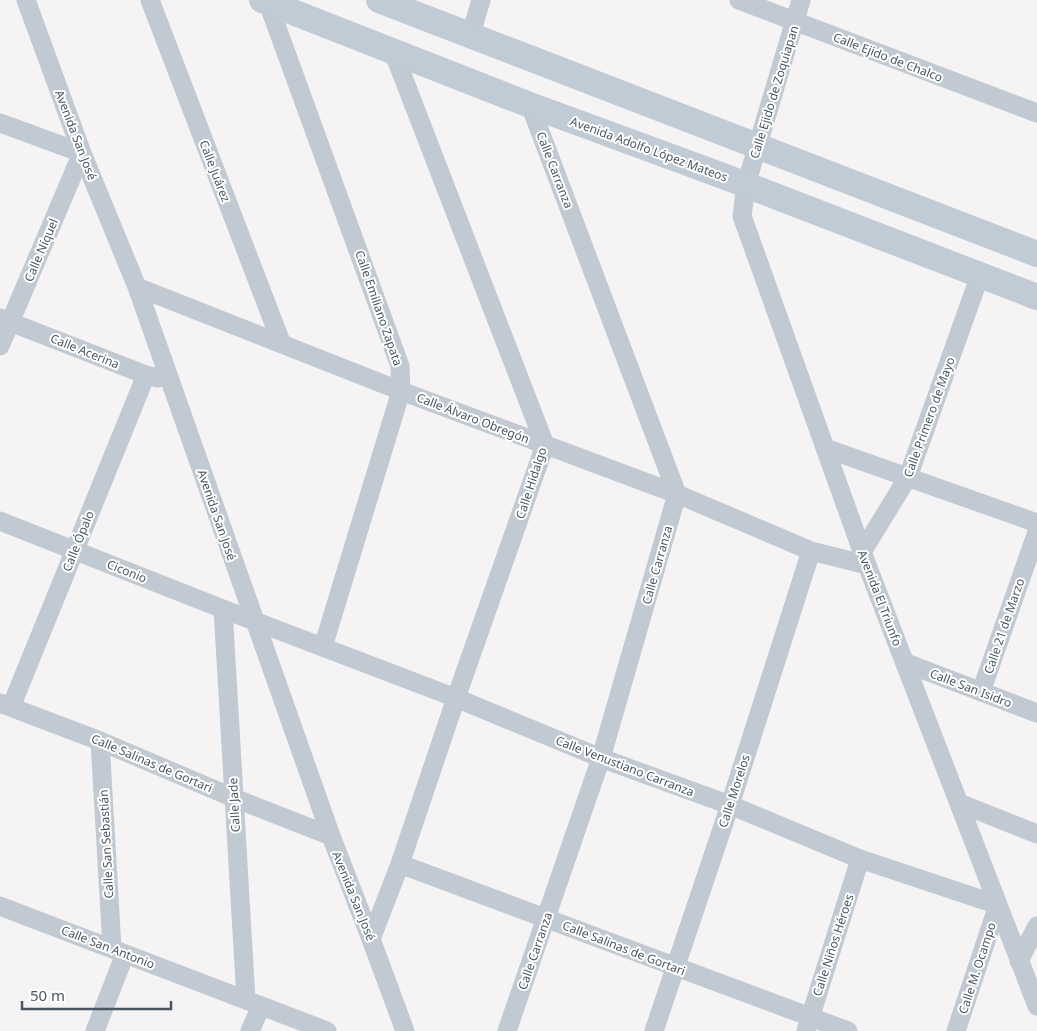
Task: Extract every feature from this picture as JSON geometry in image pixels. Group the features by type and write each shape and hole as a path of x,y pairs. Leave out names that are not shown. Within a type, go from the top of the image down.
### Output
{"main road":[{"path":"380,0 1037,254"},
{"name":"Avenida Adolfo López Mateos","path":"265,1 530,105 746,185 1037,297"}],"street":[{"name":"Avenida San José","path":"26,0 82,153 137,287 331,836 372,939 405,1031"},
{"name":"Calle Juárez","path":"150,0 280,342"},
{"path":"471,34 481,0"},
{"name":"Calle Ejido de Chalco","path":"739,0 1037,113"},
{"name":"Calle Ejido de Zoquiapan","path":"746,185 801,0"},
{"name":"Calle Emiliano Zapata","path":"265,1 400,366 401,391 322,647"},
{"name":"Calle Hidalgo","path":"372,939 400,864 545,445 393,51"},
{"name":"Calle Carranza","path":"507,1031 601,758 677,494 530,105"},
{"path":"0,123 82,153"},
{"name":"Calle Níquel","path":"0,346 5,320 82,153"},
{"name":"Avenida El Triunfo","path":"746,185 742,216 865,558 1037,1006"},
{"name":"Calle Primero de Mayo","path":"865,558 908,477 980,275"},
{"name":"Calle Álvaro Obregón","path":"137,287 401,391 677,494 811,551 865,558"},
{"name":"Calle Acerina","path":"5,320 146,375 171,381"},
{"name":"Calle Ópalo","path":"6,705 75,550 146,375"},
{"path":"825,448 1037,523"},
{"name":"Ciconio","path":"0,521 254,621"},
{"name":"Calle 21 de Marzo","path":"981,692 1037,532"},
{"name":"Calle Morelos","path":"654,1031 730,805 811,551"},
{"name":"Calle Jade","path":"223,609 234,798 253,1003 250,1031"},
{"name":"Calle Venustiano Carranza","path":"254,621 456,698 601,758 730,805 860,859 998,905"},
{"name":"Calle San Isidro","path":"906,663 1037,713"},
{"name":"Calle Salinas de Gortari","path":"6,705 100,741 234,798 331,836"},
{"name":"Calle San Sebastián","path":"95,1031 119,951 100,741"},
{"path":"959,803 1037,834"},
{"name":"Calle Niños Héroes","path":"808,1024 860,859"},
{"name":"Calle Salinas de Gortari","path":"400,864 676,968 808,1024 848,1031"},
{"name":"Calle M. Ocampo","path":"956,1031 998,905"},
{"name":"Calle San Antonio","path":"0,906 327,1031"},
{"path":"1019,960 1037,926"}]}
